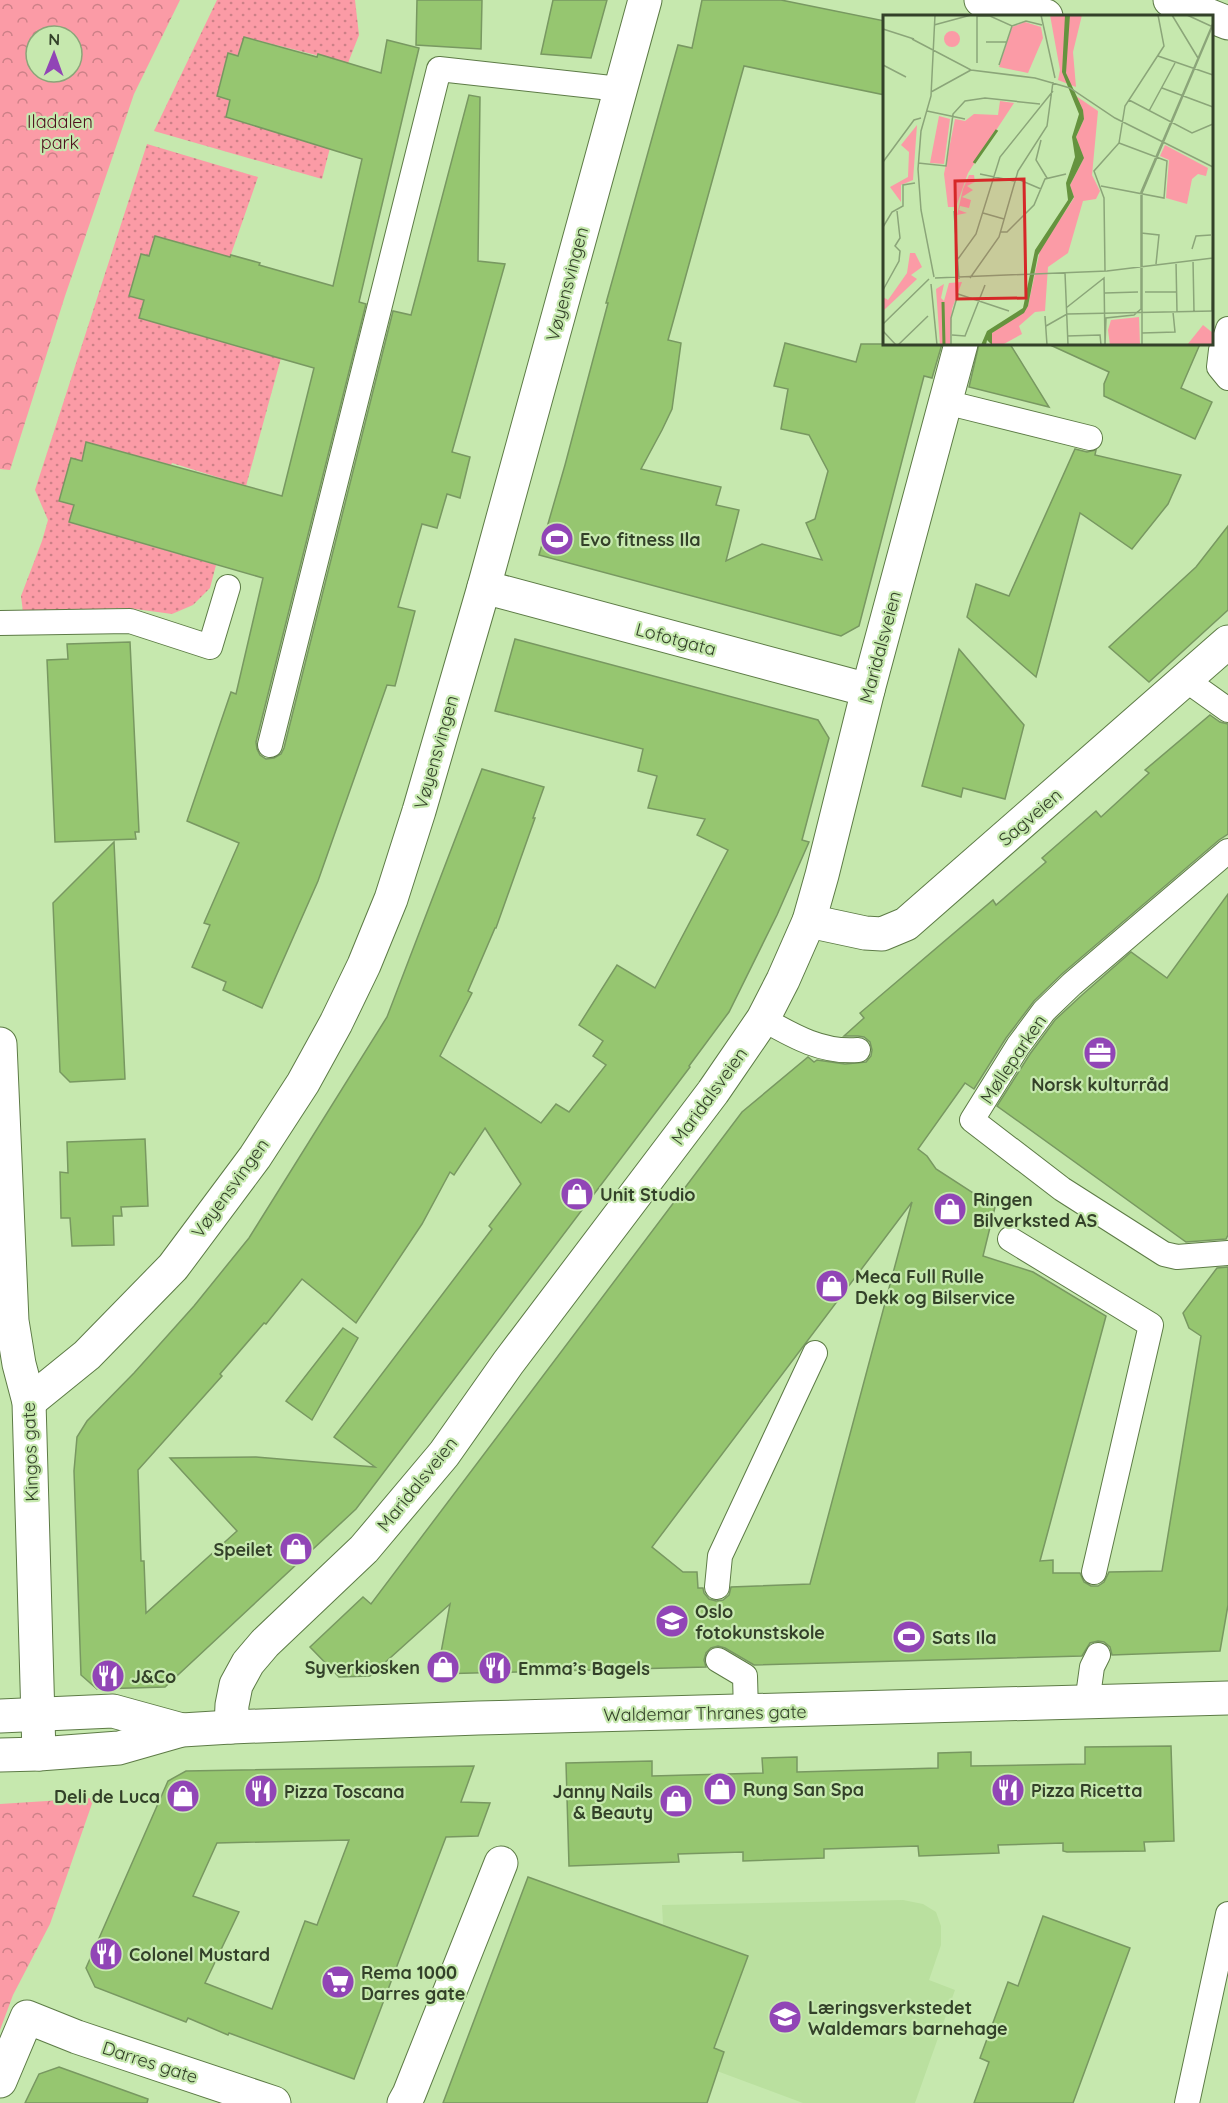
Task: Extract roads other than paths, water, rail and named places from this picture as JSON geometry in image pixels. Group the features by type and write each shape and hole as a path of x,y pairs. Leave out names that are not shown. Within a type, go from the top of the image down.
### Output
{"street":[{"name":"Vøyensvingen","path":"29,1402 87,1354 173,1266 255,1158 308,1073 336,1023 364,965 391,899 419,811 484,587 645,0"},
{"path":"981,0 1043,15"},
{"path":"1047,15 1054,0"},
{"path":"1170,0 1208,15"},
{"path":"1213,17 1228,23"},
{"name":"Maridalsveien","path":"231,1727 236,1684 248,1663 265,1643 364,1549 444,1454 508,1363 713,1092 763,1019 809,921 961,345"},
{"name":"Lofotgata","path":"484,587 868,690"},
{"name":"Sagveien","path":"809,921 865,933 882,934 906,924 1228,642"},
{"name":"Kingos gate","path":"0,1044 12,1321 19,1364 29,1402 39,1754"},
{"name":"Waldemar Thranes gate","path":"0,1755 119,1748 182,1730 231,1727 1228,1698"},
{"name":"Waldemar Thranes gate","path":"0,1716 114,1711 182,1730"},
{"path":"404,2103 501,1863"},
{"name":"Darres gate","path":"0,2081 27,2017 77,2037 274,2103"}],"lane":[{"path":"270,745 439,69 620,90"},
{"path":"1228,329 1221,350 1219,367 1228,378"},
{"path":"945,402 1090,438"},
{"path":"0,623 130,621 210,647 228,587"},
{"path":"1186,680 1228,710"},
{"name":"Mølleparken","path":"1228,851 1072,984 1044,1011 1018,1046 972,1120 1062,1189 1164,1254 1177,1257 1228,1253"},
{"path":"763,1019 811,1044 846,1052 858,1050"},
{"path":"1010,1239 1150,1325 1094,1572"},
{"path":"717,1587 720,1556 815,1353"},
{"path":"1088,1703 1092,1667 1098,1655"},
{"path":"718,1660 745,1676 746,1712"},
{"path":"1187,2103 1228,1914"}],"place":[{"name":"Evo fitness Ila","path":"557,539"},
{"name":"Norsk kulturråd","path":"1100,1053"},
{"name":"Unit Studio","path":"577,1194"},
{"name":"Ringen Bilverksted AS","path":"950,1209"},
{"name":"Meca Full Rulle Dekk og Bilservice","path":"832,1286"},
{"name":"Speilet","path":"296,1549"},
{"name":"Oslo fotokunstskole","path":"672,1621"},
{"name":"Sats Ila","path":"909,1637"},
{"name":"Syverkiosken","path":"443,1667"},
{"name":"Emma’s Bagels","path":"495,1668"},
{"name":"J&Co","path":"108,1676"},
{"name":"Rung San Spa","path":"720,1789"},
{"name":"Pizza Ricetta","path":"1008,1790"},
{"name":"Pizza Toscana","path":"261,1791"},
{"name":"Deli de Luca","path":"183,1796"},
{"name":"Janny Nails & Beauty","path":"676,1801"},
{"name":"Colonel Mustard","path":"106,1954"},
{"name":"Rema 1000 Darres gate","path":"338,1982"},
{"name":"Læringsverkstedet Waldemars barnehage","path":"785,2017"}],"park label":[{"name":"Iladalen park","path":"60,131"}]}
